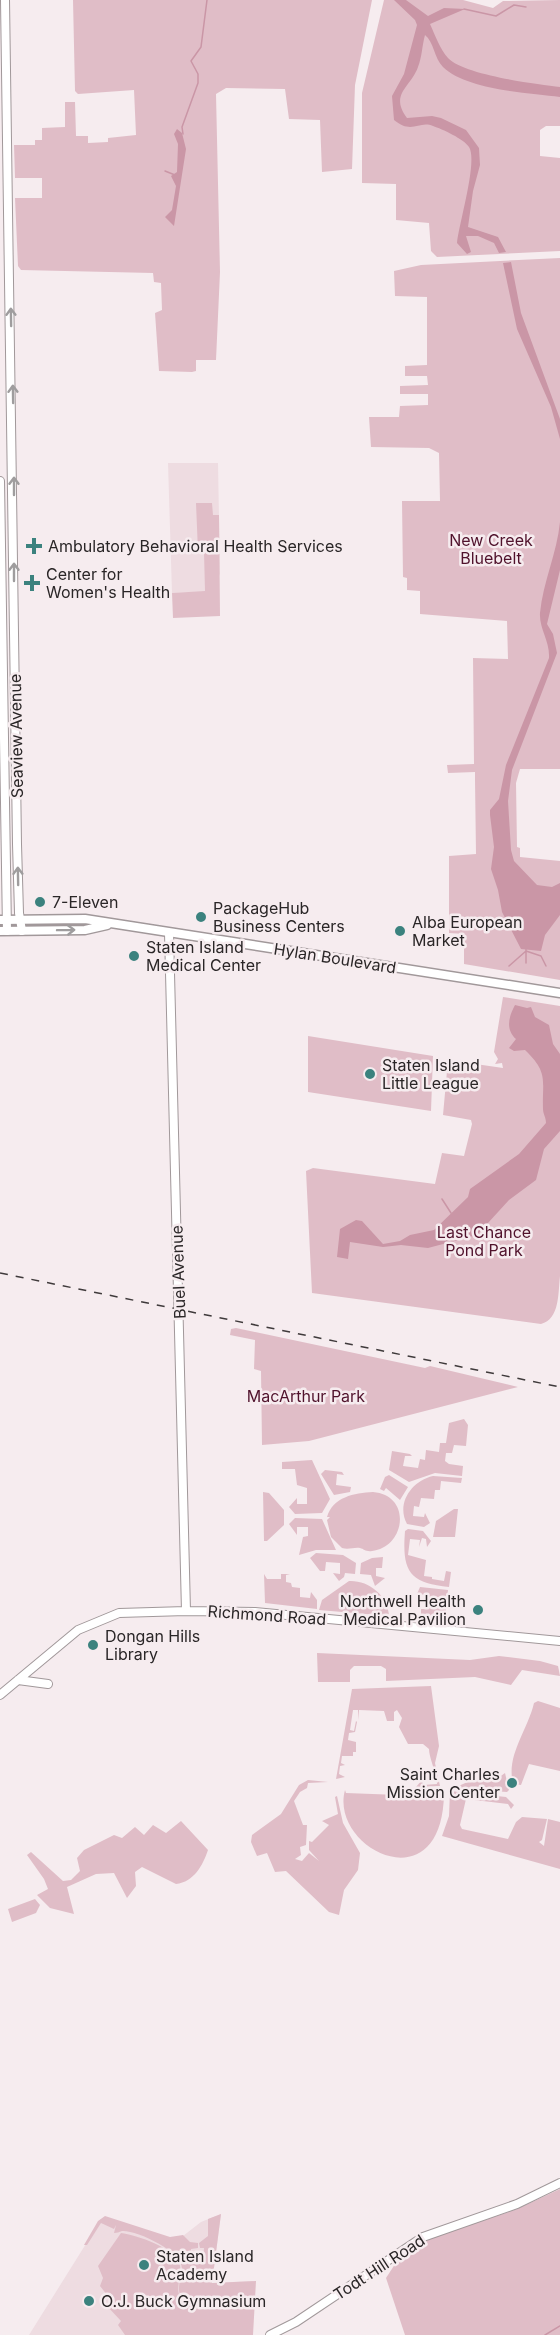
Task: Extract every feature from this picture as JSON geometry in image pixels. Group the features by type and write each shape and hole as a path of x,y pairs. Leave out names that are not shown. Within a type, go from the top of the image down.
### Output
{"main road":[{"name":"Hylan Boulevard","path":"3,920 85,919 560,993"},
{"name":"Hylan Boulevard","path":"3,931 85,930 110,924"}],"street":[{"name":"Seaview Avenue","path":"4,0 22,931"},
{"name":"Seaview Avenue","path":"0,481 3,931"},
{"name":"Buel Avenue","path":"170,933 186,1611"},
{"name":"Richmond Road","path":"0,1695 78,1630 119,1613 255,1612 560,1641"},
{"path":"18,1680 48,1684"},
{"name":"Todt Hill Road","path":"270,2335 296,2322 423,2237 517,2204 560,2184"}],"shaded area":[{"path":"394,0 406,0 428,16 444,8 465,9 430,24 448,58 456,64 501,78 560,87 560,97 515,92 467,81 443,67 425,35 418,67 401,97 402,110 407,118 432,116 441,118 466,130 479,148 480,165 473,191 468,227 498,237 506,252 499,253 494,243 478,236 466,236 471,252 467,254 457,243 470,178 469,147 458,138 433,126 411,127 394,120 392,96 404,74 417,25 415,20"},
{"path":"177,129 182,133 186,149 174,226 165,217 172,210 176,186 171,176 177,172 178,144 174,134"},
{"path":"511,262 521,313 560,419 560,439 551,407 517,329 503,263"},
{"path":"168,463 218,463 220,574 205,592 172,593"},
{"path":"560,522 560,570 547,624 553,634 557,653 512,770 508,801 511,850 514,861 537,885 552,887 560,883 560,915 545,935 541,951 521,949 502,912 491,869 494,847 490,810 499,799 506,765 549,658 540,613"},
{"path":"515,1005 531,1007 535,1017 549,1025 553,1044 560,1054 560,1131 544,1149 536,1180 509,1200 477,1235 428,1248 401,1245 383,1247 350,1242 348,1259 337,1257 340,1229 356,1220 362,1221 383,1244 434,1230 468,1197 470,1189 519,1154 546,1123 543,1111 541,1071 525,1050 514,1051 509,1048 516,1039 509,1027"},
{"name":"Staten Island Academy","path":"221,2214 212,2283 253,2281 243,2335 29,2335 99,2223 106,2220 171,2241 183,2236 201,2222"}],"green space":[{"path":"73,0 372,0 355,85 352,169 322,172 320,120 289,119 285,89 226,88 216,94 220,272 216,360 196,360 196,371 159,371 155,313 162,310 161,283 154,282 153,273 21,270 18,266 15,198 42,198 42,178 15,178 14,145 35,145 35,140 42,140 42,128 65,127 65,102 75,102 76,136 88,136 88,143 108,142 108,138 136,135 134,90 78,94 75,91"},
{"path":"384,0 463,0 493,8 503,1 560,0 560,126 546,126 540,130 540,156 560,158 560,251 437,257 431,251 429,223 396,220 396,184 362,183 362,93"},
{"name":"New Creek Bluebelt","path":"560,258 560,769 520,769 516,783 517,847 520,848 520,857 560,861 560,980 464,964 464,934 449,933 449,856 476,854 475,772 448,773 447,765 474,764 473,658 508,659 507,621 420,614 420,591 407,590 407,578 403,577 402,501 440,501 439,453 429,448 371,447 369,417 399,417 400,406 428,405 428,394 400,394 400,386 428,385 427,376 405,376 405,366 427,365 427,297 395,296 394,271 421,265"},
{"path":"196,503 212,503 213,515 219,515 220,616 173,618 172,593 205,591 204,552 198,552"},
{"name":"Last Chance Pond Park","path":"503,997 560,1006 560,1276 557,1304 552,1317 541,1324 312,1293 306,1171 313,1168 435,1184 442,1153 464,1156 472,1124 471,1120 443,1115 448,1060 503,1068 502,1063 495,1064 498,1059 494,1052"},
{"name":"Staten Island Little League","path":"308,1036 433,1056 431,1111 308,1092"},
{"name":"MacArthur Park","path":"236,1328 425,1368 430,1366 518,1387 309,1441 262,1445 261,1371 254,1369 255,1340 230,1335 231,1329"},
{"path":"464,1419 468,1425 466,1446 454,1445 452,1453 446,1453 445,1461 449,1464 463,1466 462,1476 435,1473 409,1482 389,1470 392,1451 410,1454 412,1456 405,1456 403,1466 418,1468 420,1459 425,1460 426,1450 439,1452 440,1443 446,1443 449,1423"},
{"path":"312,1460 330,1499 322,1513 295,1514 289,1507 297,1498 297,1504 307,1504 307,1488 297,1485 295,1469 282,1469 282,1462"},
{"path":"325,1470 342,1472 344,1475 337,1474 336,1485 351,1487 350,1492 334,1495 321,1474"},
{"path":"389,1475 408,1487 400,1500 386,1488 384,1491 380,1489 385,1477"},
{"path":"433,1476 462,1478 461,1483 441,1481 440,1490 435,1490 434,1499 421,1498 419,1507 414,1506 413,1516 424,1517 425,1513 430,1523 424,1527 407,1524 403,1509 408,1494 418,1483"},
{"path":"263,1492 269,1493 284,1510 284,1525 267,1541 264,1541"},
{"path":"373,1492 386,1495 394,1502 399,1511 398,1531 392,1541 372,1551 342,1548 331,1537 327,1520 330,1517 327,1517 330,1510 345,1497"},
{"path":"454,1509 458,1509 455,1537 433,1537 436,1521"},
{"path":"295,1518 322,1519 336,1550 316,1550 299,1555 303,1537 308,1536 308,1527 297,1527 297,1535 289,1524"},
{"path":"408,1529 423,1531 431,1541 427,1547 426,1539 422,1538 419,1547 420,1540 410,1539 408,1555 426,1560 424,1576 444,1581 446,1571 451,1572 449,1587 424,1582 410,1572 404,1544 405,1531"},
{"path":"316,1553 343,1555 356,1563 355,1574 345,1573 339,1581 333,1573 340,1574 340,1563 326,1562 325,1571 320,1571 310,1558"},
{"path":"383,1557 382,1568 376,1568 376,1576 385,1578 375,1586 371,1575 360,1574 361,1563 372,1558"},
{"path":"264,1574 267,1579 281,1579 281,1574 290,1574 286,1575 286,1582 291,1583 292,1587 300,1588 300,1597 310,1598 311,1592 317,1600 317,1609 265,1603"},
{"path":"349,1581 363,1583 376,1590 388,1608 389,1616 319,1610 322,1600"},
{"path":"420,1587 448,1590 445,1620 421,1618 421,1609 427,1609 428,1595 417,1594"},
{"path":"317,1653 470,1660 499,1656 540,1661 558,1666 560,1676 522,1670 511,1685 475,1677 386,1681 386,1669 381,1666 354,1666 350,1670 350,1682 318,1682"},
{"path":"431,1686 439,1746 435,1763 440,1786 416,1787 422,1780 423,1785 437,1784 436,1776 429,1749 423,1744 408,1744 399,1727 402,1718 397,1710 394,1712 394,1721 387,1721 384,1711 359,1710 358,1720 358,1710 353,1710 350,1730 354,1731 357,1722 355,1732 349,1733 348,1740 356,1742 356,1752 353,1752 353,1756 342,1756 341,1763 345,1765 340,1766 339,1774 345,1777 336,1779 352,1689"},
{"path":"538,1701 560,1708 560,1771 529,1764 521,1785 513,1784 512,1763 515,1753 534,1703"},
{"path":"505,1773 509,1790 507,1792 454,1788 481,1776 498,1778"},
{"path":"308,1780 328,1782 308,1783 307,1788 300,1792 294,1801 303,1825 307,1825 306,1845 300,1847 301,1855 295,1859 302,1861 309,1853 319,1861 309,1850 309,1841 312,1842 329,1825 322,1821 338,1814 335,1797 337,1796 343,1823 360,1853 358,1870 344,1890 339,1915 329,1912 286,1871 275,1872 267,1853 257,1856 251,1842 252,1835 281,1814 299,1785"},
{"path":"345,1790 346,1793 399,1795 401,1801 401,1795 444,1794 439,1828 425,1848 408,1857 388,1856 369,1846 353,1831 345,1812"},
{"path":"450,1791 506,1797 514,1805 511,1809 508,1804 466,1799 460,1825 462,1829 508,1839 516,1822 522,1817 547,1819 542,1840 539,1842 544,1846 548,1819 560,1822 560,1869 442,1836 449,1816"},
{"path":"181,1821 208,1850 200,1867 188,1880 176,1884 142,1867 135,1872 136,1886 127,1898 114,1873 96,1874 67,1887 74,1914 50,1908 37,1895 48,1889 44,1879 27,1855 31,1852 63,1881 71,1880 80,1871 77,1858 84,1850 114,1835 122,1838 135,1827 144,1835 153,1825 166,1833"},
{"path":"35,1899 40,1905 36,1913 12,1922 8,1909"},
{"path":"560,2189 560,2335 405,2335 386,2278 399,2258 432,2238 517,2209"},
{"name":"Staten Island Academy","path":"221,2214 212,2283 256,2281 253,2335 125,2335 118,2325 121,2321 107,2306 111,2300 100,2286 103,2278 98,2266 121,2233 136,2236 164,2248 177,2259 180,2266 178,2284 179,2293 183,2302 189,2305 212,2300 191,2303 183,2300 179,2289 182,2269 180,2262 175,2256 167,2249 148,2238 129,2232 114,2233 116,2225 114,2229 101,2223 87,2245 84,2245 98,2221 105,2216 170,2237 183,2235 190,2242 198,2243 198,2248 191,2249 191,2257 203,2261 204,2248 200,2248 199,2243 208,2236 208,2219"}],"waterway":[{"path":"183,134 182,127 198,83 198,74 191,61 201,47 207,0"},
{"path":"464,9 496,16 514,5 526,7"},
{"path":"165,171 175,175"},
{"path":"526,947 526,963"},
{"path":"509,966 526,951 541,956 546,966"},
{"path":"442,1199 451,1213"},
{"path":"545,2335 560,2326"}],"railway":[{"path":"0,1273 560,1387"}],"place":[{"name":"Ambulatory Behavioral Health Services","path":"34,546"},
{"name":"Center for Women's Health","path":"32,583"},
{"name":"7-Eleven","path":"40,902"},
{"name":"PackageHub Business Centers","path":"201,917"},
{"name":"Alba European Market","path":"400,931"},
{"name":"Staten Island Medical Center","path":"134,956"},
{"name":"Staten Island Little League","path":"370,1074"},
{"name":"Northwell Health Medical Pavilion","path":"478,1610"},
{"name":"Dongan Hills Library","path":"93,1645"},
{"name":"Saint Charles Mission Center","path":"512,1783"},
{"name":"Staten Island Academy","path":"144,2265"},
{"name":"O.J. Buck Gymnasium","path":"89,2301"}]}
